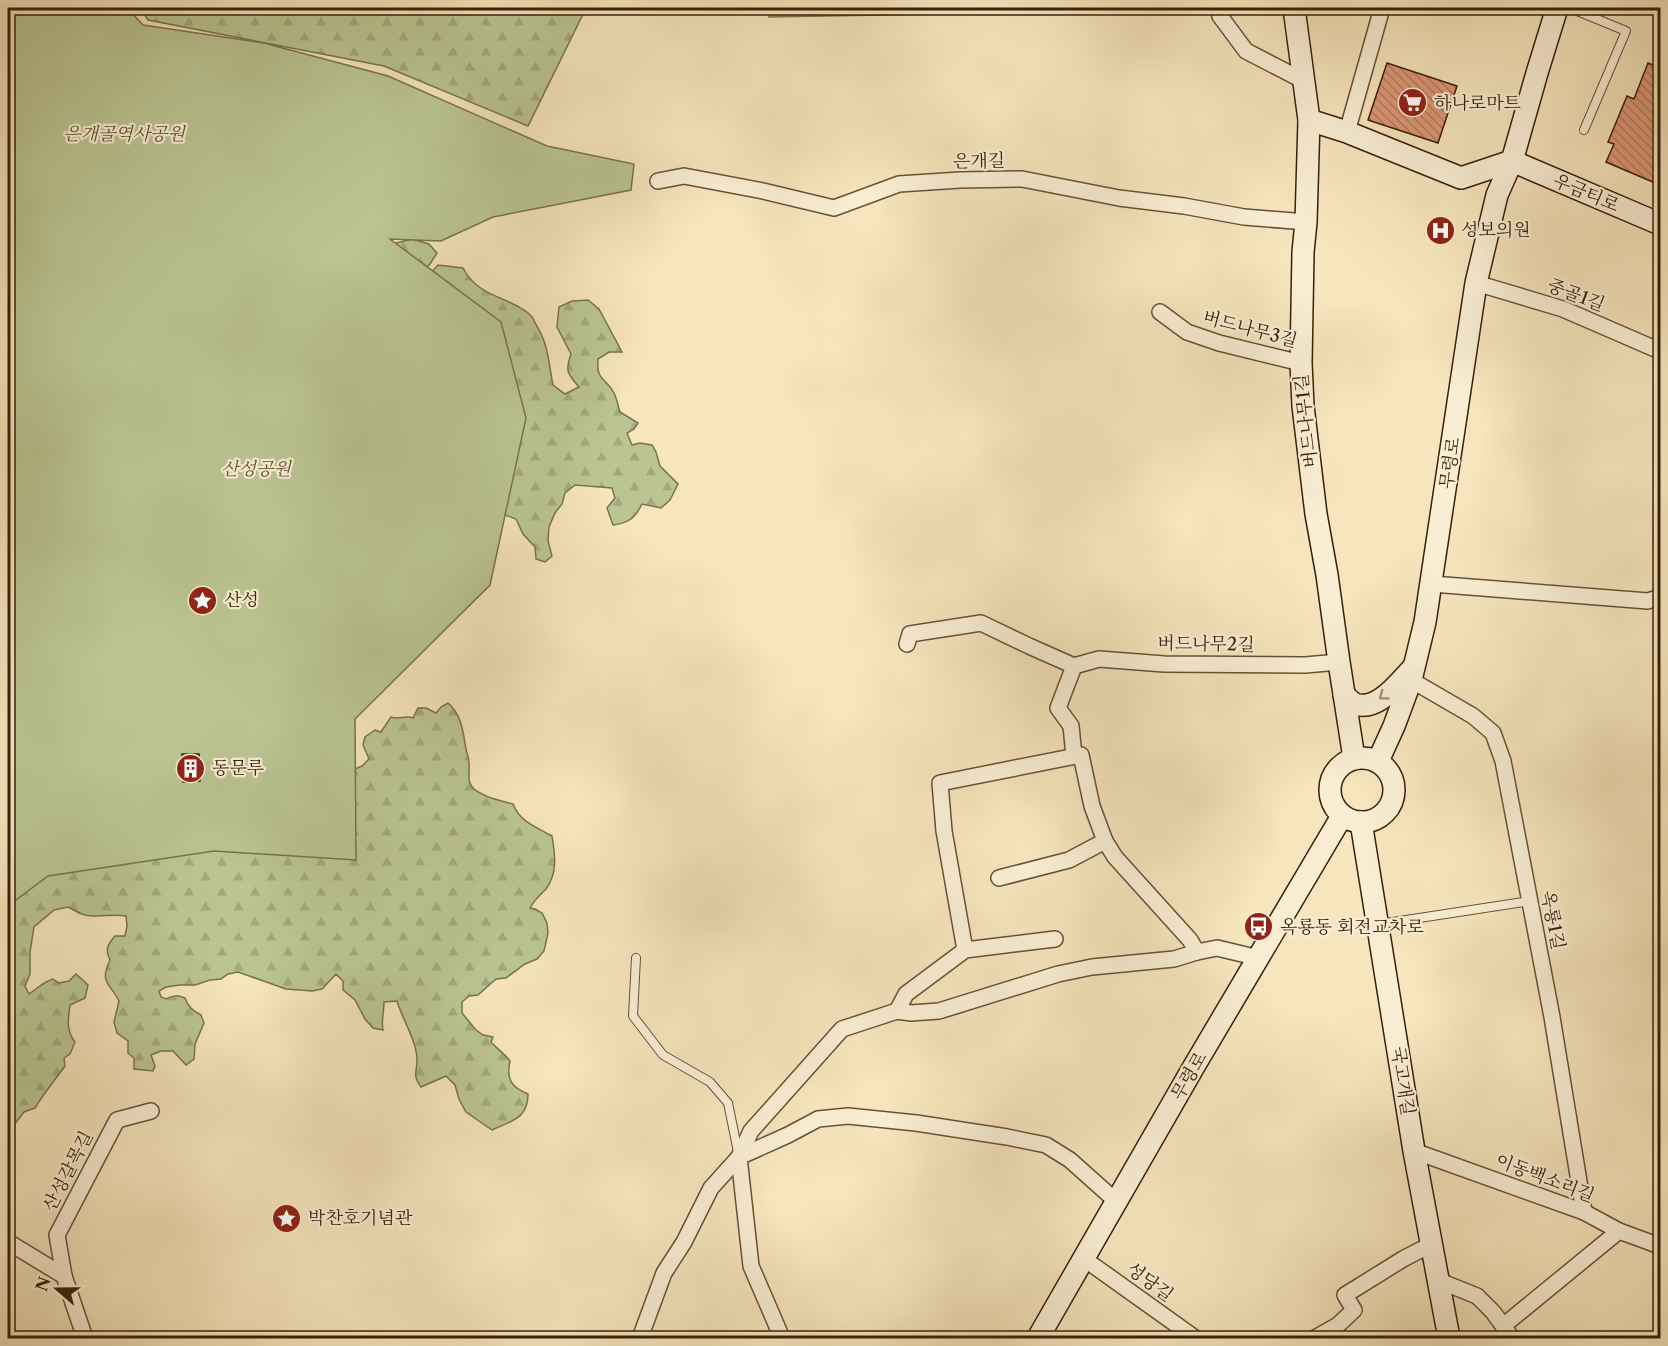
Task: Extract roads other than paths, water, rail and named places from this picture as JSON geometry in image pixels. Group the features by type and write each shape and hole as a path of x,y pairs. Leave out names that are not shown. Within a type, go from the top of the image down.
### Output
{"main road":[{"name":"버드나무1길","path":"1294,8 1309,120 1303,252 1301,363 1303,406 1316,514 1354,758"},
{"name":"무령로","path":"1378,762 1394,726 1413,672 1425,622 1476,283 1497,195 1512,161 1557,8"},
{"path":"1309,120 1347,132 1461,178 1512,161"},
{"name":"우금티로","path":"1512,161 1660,224"},
{"path":"1344,695 1353,703 1367,706 1383,698 1413,672"},
{"path":"1354,758 1370,758 1378,762 1392,777 1394,788 1389,808 1372,821 1352,819 1335,808 1329,789 1337,769 1354,758"},
{"name":"무령로","path":"1038,1338 1258,958 1352,819"},
{"name":"국고개길","path":"1352,819 1378,924 1430,1245 1449,1338"}],"street":[{"path":"1218,8 1220,16 1246,51 1304,81"},
{"path":"1347,132 1382,8"},
{"name":"은개길","path":"658,181 684,176 763,191 834,208 899,184 1022,179 1119,198 1184,206 1244,217 1306,222"},
{"name":"중골1길","path":"1476,283 1563,309 1660,351"},
{"name":"버드나무3길","path":"1160,312 1187,332 1219,344 1301,363"},
{"path":"1432,584 1648,601 1660,597"},
{"path":"907,644 910,634 981,622 1074,666 1058,708 1071,726 1074,756"},
{"name":"버드나무2길","path":"1074,666 1099,660 1164,664 1305,665 1339,662"},
{"name":"옥룡1길","path":"1413,672 1493,733 1503,761 1552,1017 1584,1212"},
{"path":"965,950 944,831 940,783 1082,755 1092,806 1105,841 1115,857 1190,940 1197,952"},
{"path":"999,878 1069,860 1105,841"},
{"path":"897,1011 906,994 965,950 1055,939"},
{"path":"640,1338 664,1273 684,1242 711,1188 739,1157 751,1131 842,1029 897,1011 911,1013 939,1011 1058,974 1092,968 1174,959 1217,948 1258,958"},
{"name":"산성갈목길","path":"86,1338 64,1276 57,1235 117,1120 151,1111"},
{"path":"739,1157 818,1119 848,1116 916,1123 1046,1145 1070,1160 1117,1202"},
{"name":"이동백소리길","path":"1414,1151 1584,1212 1619,1231 1660,1246"},
{"path":"739,1157 751,1266 782,1338"},
{"path":"1437,1280 1477,1296 1493,1312 1507,1332 1619,1231"},
{"path":"8,1242 64,1276"},
{"path":"1315,1338 1338,1325 1354,1310 1345,1295 1430,1245"},
{"name":"성당길","path":"1083,1258 1195,1338"}],"lane":[{"path":"1569,8 1626,31 1584,130"},
{"path":"1378,924 1530,902"},
{"path":"636,958 633,1016 663,1055 710,1082 728,1102 739,1157"}],"place":[{"name":"하나로마트","path":"1413,103"},
{"name":"성보의원","path":"1440,230"},
{"name":"산성","path":"203,600"},
{"name":"동문루","path":"191,768"},
{"name":"옥룡동 회전교차로","path":"1259,927"},
{"name":"박찬호기념관","path":"287,1218"}],"park label":[{"name":"은개골역사공원","path":"124,134"},
{"name":"산성공원","path":"256,469"}]}
